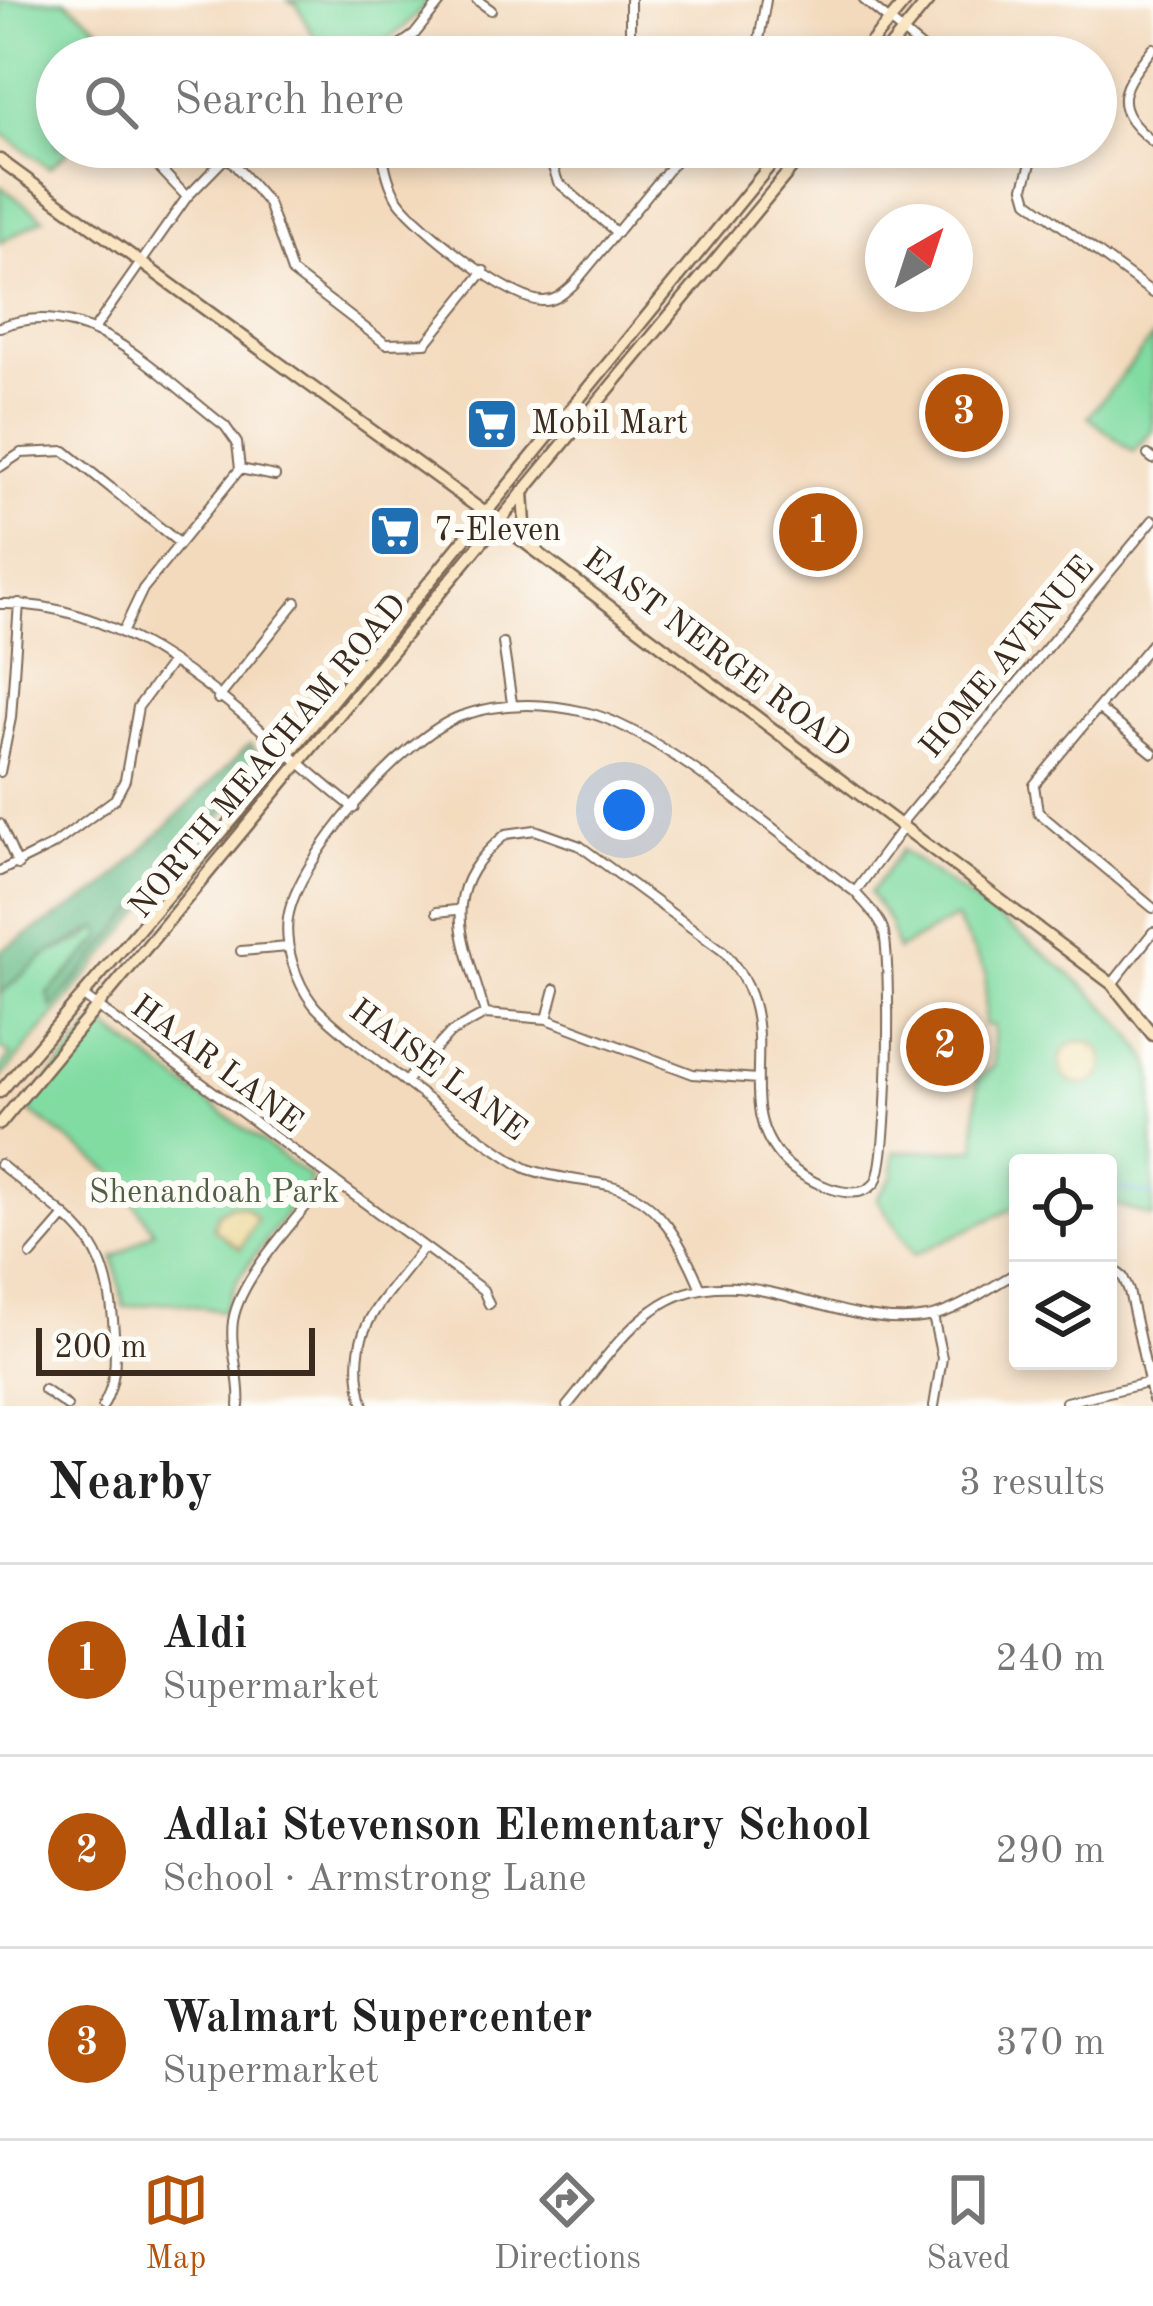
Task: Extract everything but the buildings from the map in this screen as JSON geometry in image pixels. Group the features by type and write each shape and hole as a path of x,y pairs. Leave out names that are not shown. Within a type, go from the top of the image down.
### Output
{"main road":[{"path":"877,36 907,0"},
{"path":"899,36 929,0"},
{"name":"EAST NERGE ROAD","path":"0,160 484,512 1112,983 1153,1035"},
{"name":"NORTH MEACHAM ROAD","path":"0,1092 287,756 768,168"},
{"name":"NORTH MEACHAM ROAD","path":"0,1124 791,168"},
{"path":"523,489 525,525 541,556"}],"street":[{"path":"411,36 442,0"},
{"path":"477,0 491,10"},
{"path":"627,36 630,0"},
{"path":"760,36 766,0"},
{"path":"864,0 907,36"},
{"path":"1153,48 1127,82 1123,101 1129,122 1153,142"},
{"path":"160,168 187,197"},
{"path":"95,328 187,197 214,168"},
{"path":"237,168 268,203 292,272 386,344 426,343 484,271"},
{"path":"388,168 398,200 484,271 524,297 550,301 574,284 670,168"},
{"path":"553,168 558,182 617,233"},
{"path":"1030,168 1024,187 1028,201 1153,293"},
{"path":"0,327 27,316 52,316 95,328 225,426 236,443 240,469 143,589 123,631"},
{"path":"0,467 21,453 65,451 178,542"},
{"path":"240,469 275,476"},
{"name":"HOME AVENUE","path":"855,892 901,828 1153,520"},
{"path":"218,699 296,602"},
{"path":"0,772 11,718 20,603"},
{"path":"0,604 75,613 123,631 172,662 354,808"},
{"path":"1153,642 1034,785 1033,799 1038,812 1153,908"},
{"path":"503,643 512,703"},
{"path":"0,871 18,865 115,800 125,780 138,707 172,662"},
{"path":"241,951 288,946 288,917 301,881 354,808 424,738 457,717 512,703 587,712 643,734 855,892 881,924 887,946 881,1173 871,1188 855,1193 822,1184 785,1161 759,1117 760,1029 756,998 742,972 723,951 580,846 535,830 506,834 468,877 457,910 485,1014"},
{"path":"1098,708 1153,753"},
{"path":"0,824 18,865"},
{"path":"437,912 457,910"},
{"path":"1112,983 1153,932"},
{"name":"HAISE LANE","path":"288,946 313,1004 526,1168 615,1186 650,1206 675,1234 701,1288"},
{"path":"548,1018 555,989"},
{"name":"HAAR LANE","path":"82,995 483,1290 489,1304"},
{"path":"408,1079 450,1033 485,1014 548,1018 693,1075 758,1079"},
{"path":"0,1164 95,1246 110,1279 116,1364 103,1406"},
{"path":"239,1406 231,1353 234,1316 252,1279 328,1179"},
{"path":"31,1255 64,1217"},
{"path":"364,1406 354,1355 364,1328 423,1248"},
{"path":"1117,1275 1129,1291 1153,1400"},
{"path":"567,1406 651,1310 701,1288 734,1284 866,1319 933,1316 1009,1277"},
{"path":"933,1316 942,1358 934,1406"},
{"path":"1066,1402 1147,1383"},
{"path":"44,1390 68,1406"}],"green space":[{"path":"0,0 65,0 110,36 36,36 36,158 0,132"},
{"path":"286,0 429,0 392,36 314,36 297,5"},
{"path":"0,186 44,218 0,243"},
{"path":"1153,337 1153,430 1133,452 1088,417"},
{"path":"250,744 263,761 52,1008 48,994 102,938 99,927 47,954 0,994 0,951 104,888"},
{"path":"263,761 266,764 0,1079 0,1068 11,1055 0,1048 0,994 47,954 85,939 99,926 102,938 48,994 53,1007"},
{"path":"902,850 1045,954 1117,1018 1141,1049 1153,1077 1153,1217 1117,1205 1117,1154 1009,1154 1009,1210 914,1255 877,1198 893,1176 894,1152 976,1149 977,1080 994,1066 994,1026 985,1025 986,972 955,918 897,950 890,923 870,893"},
{"name":"Shenandoah Park","path":"98,1021 312,1179 239,1277 223,1311 170,1302 124,1307 114,1258 154,1231 112,1172 25,1108"}],"sand":[{"path":"1082,1041 1098,1047 1104,1063 1098,1079 1082,1085 1066,1079 1060,1063 1066,1047"},
{"path":"230,1205 245,1207 257,1219 240,1249 213,1228 218,1213"}],"waterway":[{"path":"1117,1187 1153,1197"}],"place":[{"name":"Walmart Supercenter","path":"964,413"},
{"name":"Mobil Mart","path":"492,424"},
{"name":"7-Eleven","path":"395,531"},
{"name":"Aldi","path":"818,532"},
{"name":"Adlai Stevenson Elementary School","path":"945,1047"}]}
